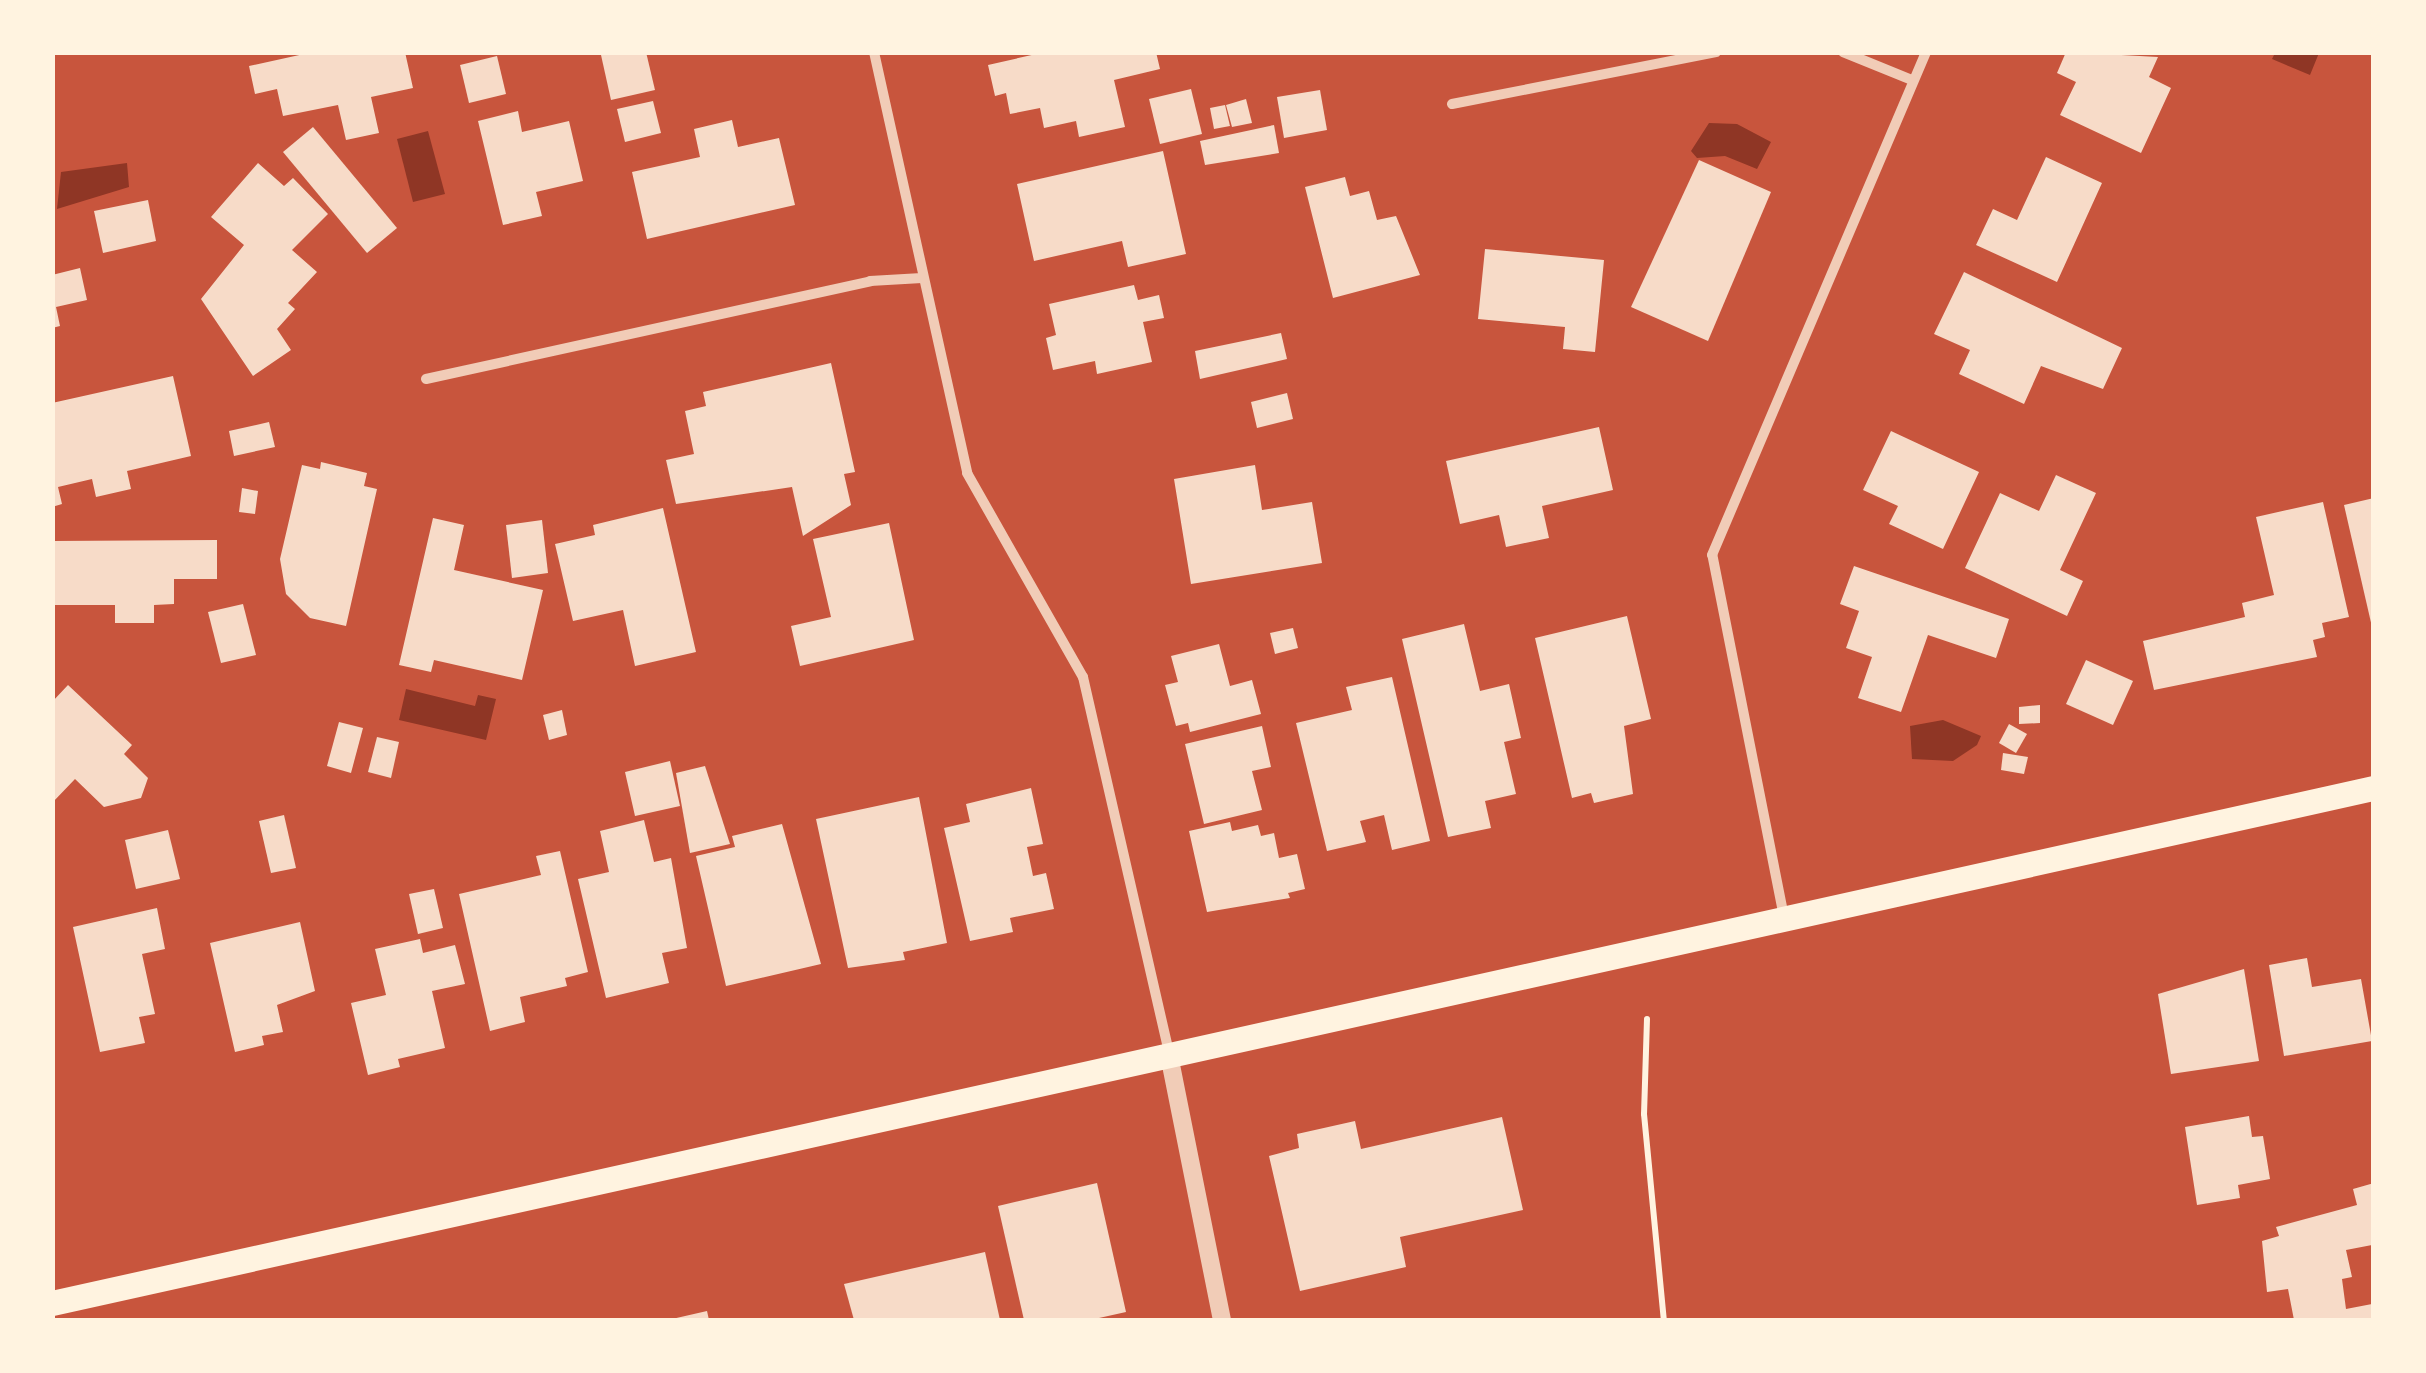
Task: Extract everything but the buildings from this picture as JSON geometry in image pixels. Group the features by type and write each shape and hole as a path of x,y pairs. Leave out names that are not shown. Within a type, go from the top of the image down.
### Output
{"main road":[{"path":"52,1302 2374,788"}],"street":[{"path":"874,52 967,473 1083,677 1169,1055 1222,1320"},
{"path":"1452,104 1716,52"},
{"path":"1843,52 1912,80"},
{"path":"1784,918 1712,555 1926,52"},
{"path":"426,379 870,281 922,278"}],"path":[{"path":"1646,1019 1644,1114 1664,1320"}],"shaded area":[{"path":"2275,52 2319,53 2310,75 2272,59"},
{"path":"1709,123 1737,124 1771,142 1757,169 1725,156 1697,158 1691,151"},
{"path":"428,131 445,194 413,202 397,139"},
{"path":"127,163 129,187 57,209 61,172"},
{"path":"406,689 475,706 478,695 496,699 486,740 399,720"},
{"path":"1943,720 1981,736 1977,745 1953,761 1912,759 1910,726"}]}
